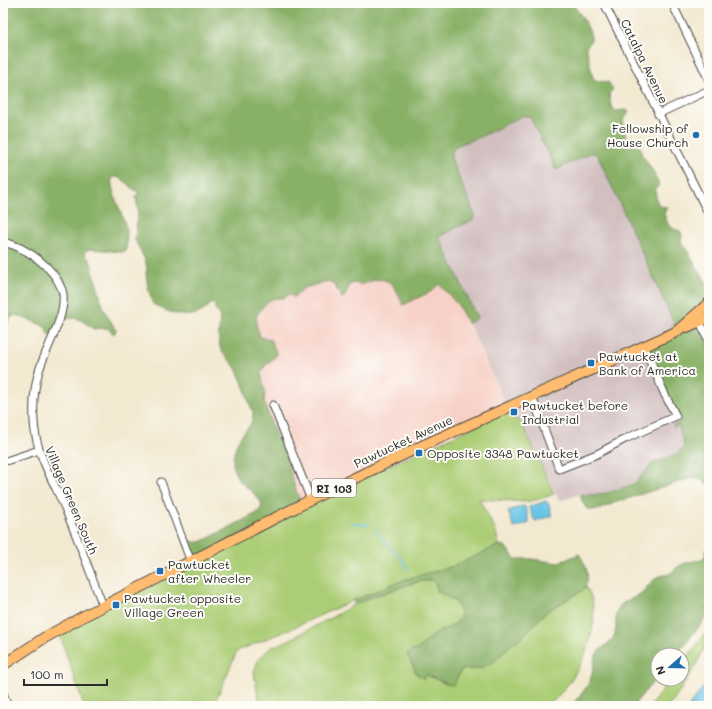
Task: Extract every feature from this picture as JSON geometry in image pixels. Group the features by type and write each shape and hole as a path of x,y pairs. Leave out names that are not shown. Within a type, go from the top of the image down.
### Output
{"main road":[{"name":"RI 103","path":"702,318 709,303"},
{"name":"Pawtucket Avenue","path":"3,665 44,638 103,606 311,500 415,449 676,332 702,318"}],"street":[{"name":"Catalpa Avenue","path":"604,3 709,215"},
{"path":"672,3 709,80"},
{"path":"658,114 709,90"},
{"name":"Village Green South","path":"3,242 29,253 39,260 59,283 62,292 64,303 62,312 39,369 36,383 34,422 39,450 75,530 103,606"},
{"path":"702,318 709,341"},
{"path":"532,396 559,469 597,454 625,439 676,416 664,395 644,346"},
{"path":"273,405 311,500"},
{"path":"3,462 39,450"},
{"path":"161,482 191,562"},
{"path":"3,693 8,706"}],"shaded area":[{"path":"522,116 529,116 556,170 591,153 597,153 674,323 670,334 679,422 678,425 684,444 683,449 675,455 652,464 634,484 607,493 590,495 581,494 559,501 521,423 512,416 507,408 468,324 477,318 439,238 439,236 473,220 475,215 452,161 451,155 454,148"},
{"path":"376,279 388,281 397,290 427,293 432,291 439,283 451,296 462,313 507,408 302,505 292,480 284,448 280,440 276,437 264,402 265,392 261,373 275,353 271,341 261,338 255,319 256,315 260,309 272,299 276,300 283,298 288,294 294,297 304,288 329,281 334,284 338,292 354,283 362,285"}],"green space":[{"path":"3,3 572,3 584,20 591,35 591,39 586,47 593,78 598,81 608,82 613,89 609,94 611,106 615,111 627,110 629,113 623,120 625,135 633,146 639,146 641,148 641,153 654,173 659,185 655,190 657,202 660,206 667,207 664,214 668,223 671,227 680,231 682,235 681,243 709,287 709,302 696,322 709,342 709,485 699,479 691,478 600,509 591,510 586,508 581,498 581,494 590,495 607,493 634,484 652,464 675,455 683,449 684,444 678,425 674,428 674,425 679,422 678,418 643,346 670,334 674,323 597,154 591,153 556,170 529,116 522,116 480,137 458,145 454,148 451,155 452,161 475,215 473,220 440,236 439,238 477,318 468,324 458,305 439,284 432,291 403,305 394,286 381,279 363,284 354,283 349,285 345,296 342,298 334,284 329,281 304,288 294,297 288,294 285,298 272,299 260,311 256,317 256,320 260,336 261,338 271,340 277,355 265,366 261,373 265,392 264,402 276,437 283,445 285,450 290,473 302,505 192,561 183,534 192,541 203,541 257,513 261,508 262,504 236,475 233,465 236,445 248,428 253,412 236,369 221,350 219,343 219,313 215,310 215,303 211,304 201,312 188,315 176,314 153,304 148,288 145,260 135,240 138,211 136,197 139,193 120,178 112,177 112,188 126,228 126,250 122,252 91,249 85,252 86,257 90,260 104,310 116,330 114,334 107,328 93,329 75,318 71,318 64,321 52,336 48,334 46,328 42,325 16,315 11,317 9,320 3,335"},
{"path":"509,411 512,416 521,423 526,432 554,494 527,502 479,499 495,529 499,545 454,566 396,583 237,651 216,700 204,706 84,706 58,630 302,505"},
{"path":"709,543 709,614 682,647 650,647 650,686 633,706 570,706 589,683 597,653 613,639 616,630 616,616 620,606 624,602 640,594 658,577 669,574 683,564 701,560 705,556"},
{"path":"499,545 505,546 515,559 532,559 558,563 579,554 584,563 588,576 586,585 583,590 546,612 523,636 513,643 492,663 481,668 461,670 454,684 450,685 427,675 424,676 424,679 417,674 407,654 412,649 414,651 423,645 436,633 453,626 460,619 459,608 457,605 454,601 438,592 435,583 431,580 416,582 355,604 352,601 406,579 454,566"},
{"path":"431,580 435,583 438,592 457,604 460,618 454,625 432,636 420,648 407,654 417,674 423,678 427,675 446,684 454,684 461,670 481,668 492,663 513,643 523,636 546,612 583,590 586,586 592,598 594,614 589,644 576,672 558,696 548,706 261,706 254,672 258,660 270,648 287,641 369,598 416,582"},
{"path":"709,629 705,647 690,674 690,654"},
{"path":"665,687 682,687 669,706 650,706"}],"water":[{"path":"546,501 549,505 552,516 535,521 529,507"},
{"path":"523,506 526,508 529,523 514,528 508,511"},
{"path":"709,680 709,706 689,706"}],"waterway":[{"path":"352,523 369,525"},
{"path":"376,529 401,558 408,569"}],"place":[{"name":"Fellowship of House Church","path":"696,135"},
{"name":"Pawtucket at Bank of America","path":"591,363"},
{"name":"Pawtucket before Industrial","path":"514,412"},
{"name":"Opposite 3348 Pawtucket","path":"419,453"},
{"name":"Pawtucket after Wheeler","path":"160,571"},
{"name":"Pawtucket opposite Village Green","path":"116,605"}]}
